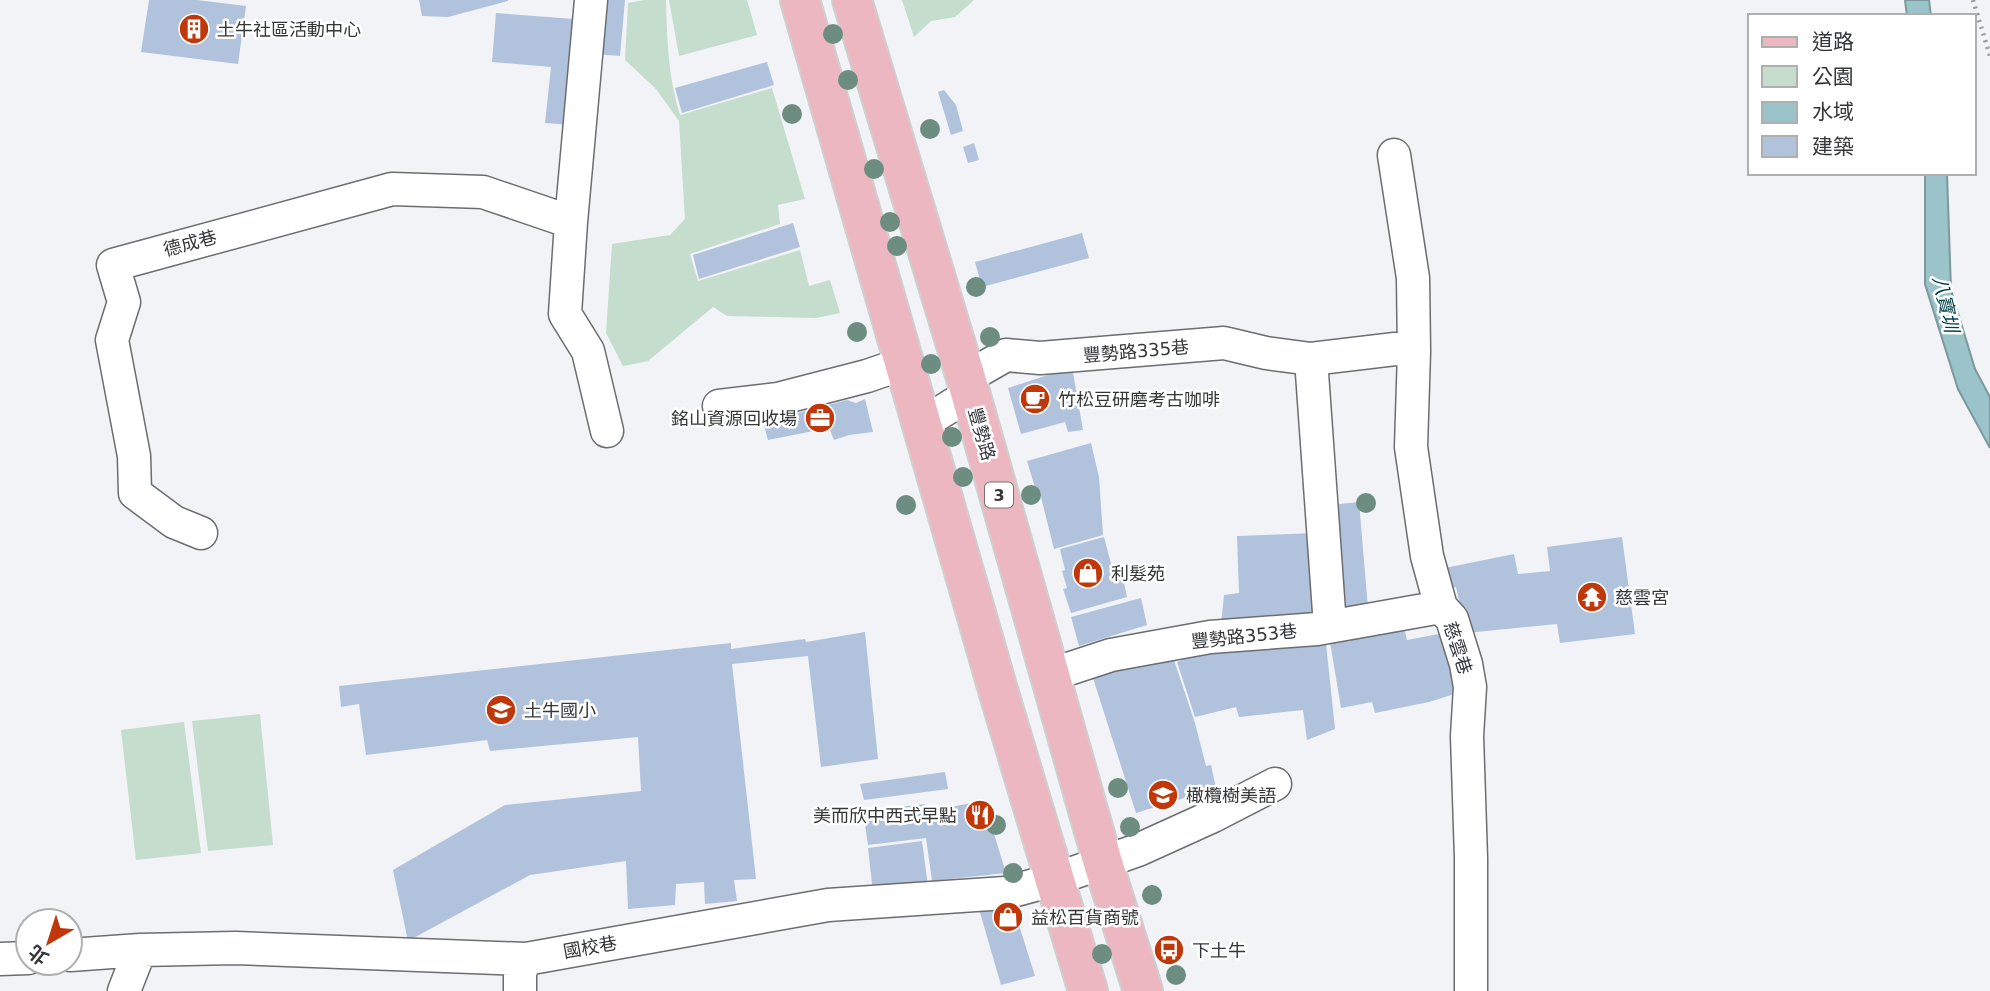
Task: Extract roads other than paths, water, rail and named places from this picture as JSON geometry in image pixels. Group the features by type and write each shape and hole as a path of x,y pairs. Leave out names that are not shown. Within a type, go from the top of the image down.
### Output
{"main road":[{"path":"800,0 1053,880 1088,991"},
{"name":"豐勢路","path":"852,0 968,386 1103,863 1143,991"}],"street":[{"path":"591,0 565,314 588,351 607,431"},
{"name":"慈雲巷","path":"1394,155 1413,278 1412,447 1427,556 1441,607 1452,619 1470,687 1467,736 1471,991"},
{"name":"德成巷","path":"201,533 174,522 135,493 134,456 112,340 124,302 113,265 392,189 483,192 571,222"},
{"name":"豐勢路335巷","path":"922,424 1006,355 1051,357 1224,343 1266,353 1311,359"},
{"path":"1330,626 1311,359 1395,349 1414,352"},
{"path":"719,406 778,399 867,376 905,363"},
{"name":"豐勢路353巷","path":"1050,675 1111,655 1210,637 1330,626 1441,607"},
{"name":"國校巷","path":"84,954 235,948 526,958 828,905 1005,893 1103,863 1213,816 1275,784"},
{"path":"124,991 140,950"},
{"path":"520,991 520,972 526,958"}],"water":[{"path":"1905,0 1929,0 1931,14 1907,14"},
{"name":"八寶圳","path":"1925,175 1947,175 1951,290 1975,369 1990,397 1990,448 1958,389 1925,284"}],"place":[{"name":"土牛社區活動中心","path":"194,29"},
{"name":"竹松豆研磨考古咖啡","path":"1035,399"},
{"name":"銘山資源回收場","path":"820,418"},
{"name":"利髮苑","path":"1088,573"},
{"name":"慈雲宮","path":"1592,597"},
{"name":"土牛國小","path":"501,710"},
{"name":"橄欖樹美語","path":"1163,795"},
{"name":"美而欣中西式早點","path":"980,815"},
{"name":"益松百貨商號","path":"1008,917"},
{"name":"下土牛","path":"1169,950"}]}
